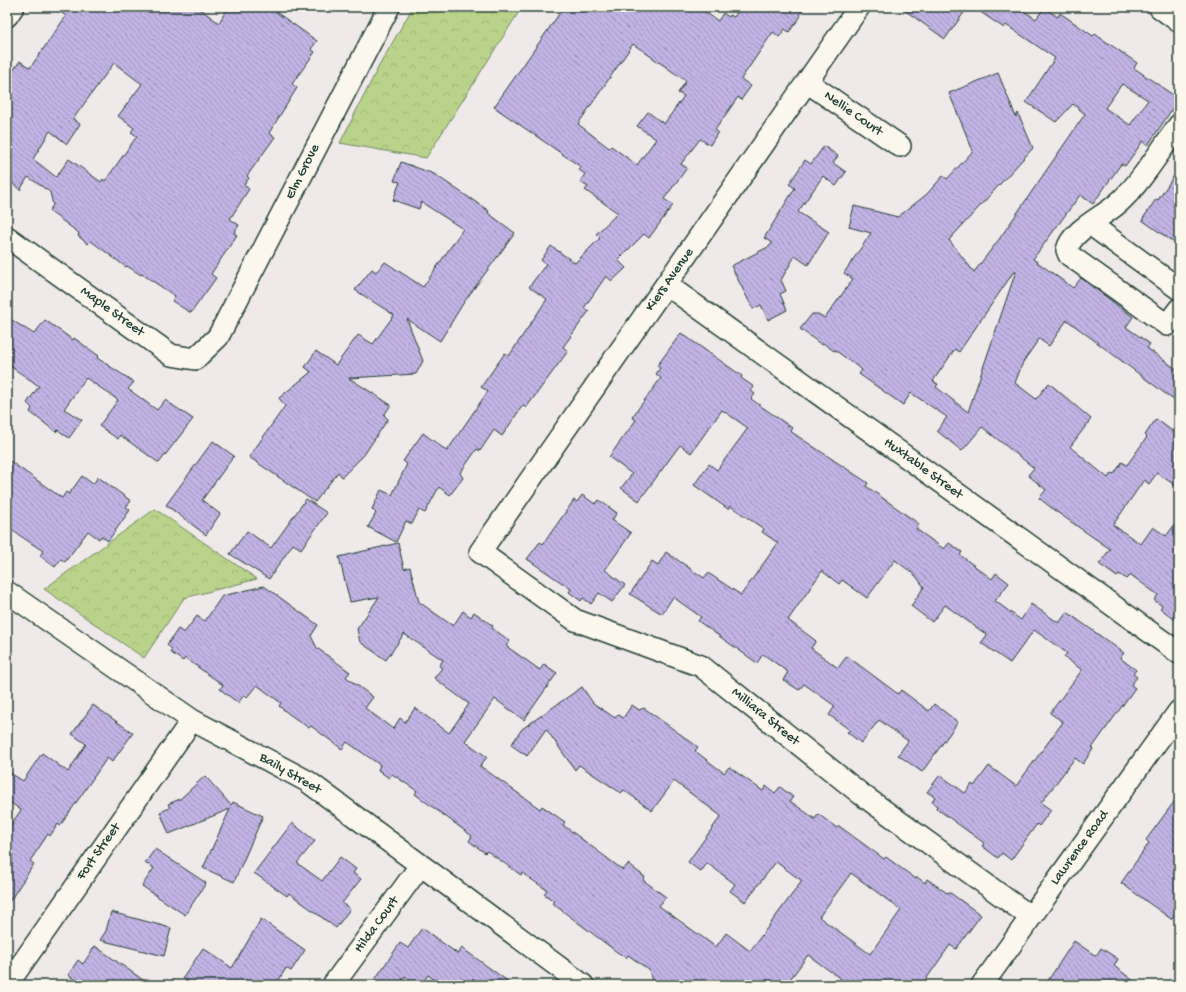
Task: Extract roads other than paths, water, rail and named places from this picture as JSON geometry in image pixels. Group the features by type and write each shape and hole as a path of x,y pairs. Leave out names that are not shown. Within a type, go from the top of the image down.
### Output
{"main road":[{"path":"1160,7 1179,21"}],"street":[{"path":"7,16 13,7"},
{"name":"Elm Grove","path":"218,337 389,7"},
{"name":"Kiers Avenue","path":"480,552 667,285 858,7"},
{"name":"Nellie Court","path":"807,82 900,146"},
{"path":"1179,124 1134,186 1117,204 1070,240 1067,250 1069,255 1167,325 1179,309"},
{"path":"1090,224 1179,289"},
{"name":"Maple Street","path":"7,237 171,355 195,359 218,337"},
{"name":"Huxtable Street","path":"667,285 1179,653"},
{"name":"Milliara Street","path":"480,552 575,620 701,666 861,794 1030,917"},
{"name":"Baily Street","path":"7,592 192,720 307,781 583,985"},
{"name":"Lawrence Road","path":"982,985 1179,711"},
{"name":"Fort Street","path":"7,985 192,720"},
{"name":"Hilda Court","path":"333,985 420,866"}]}
